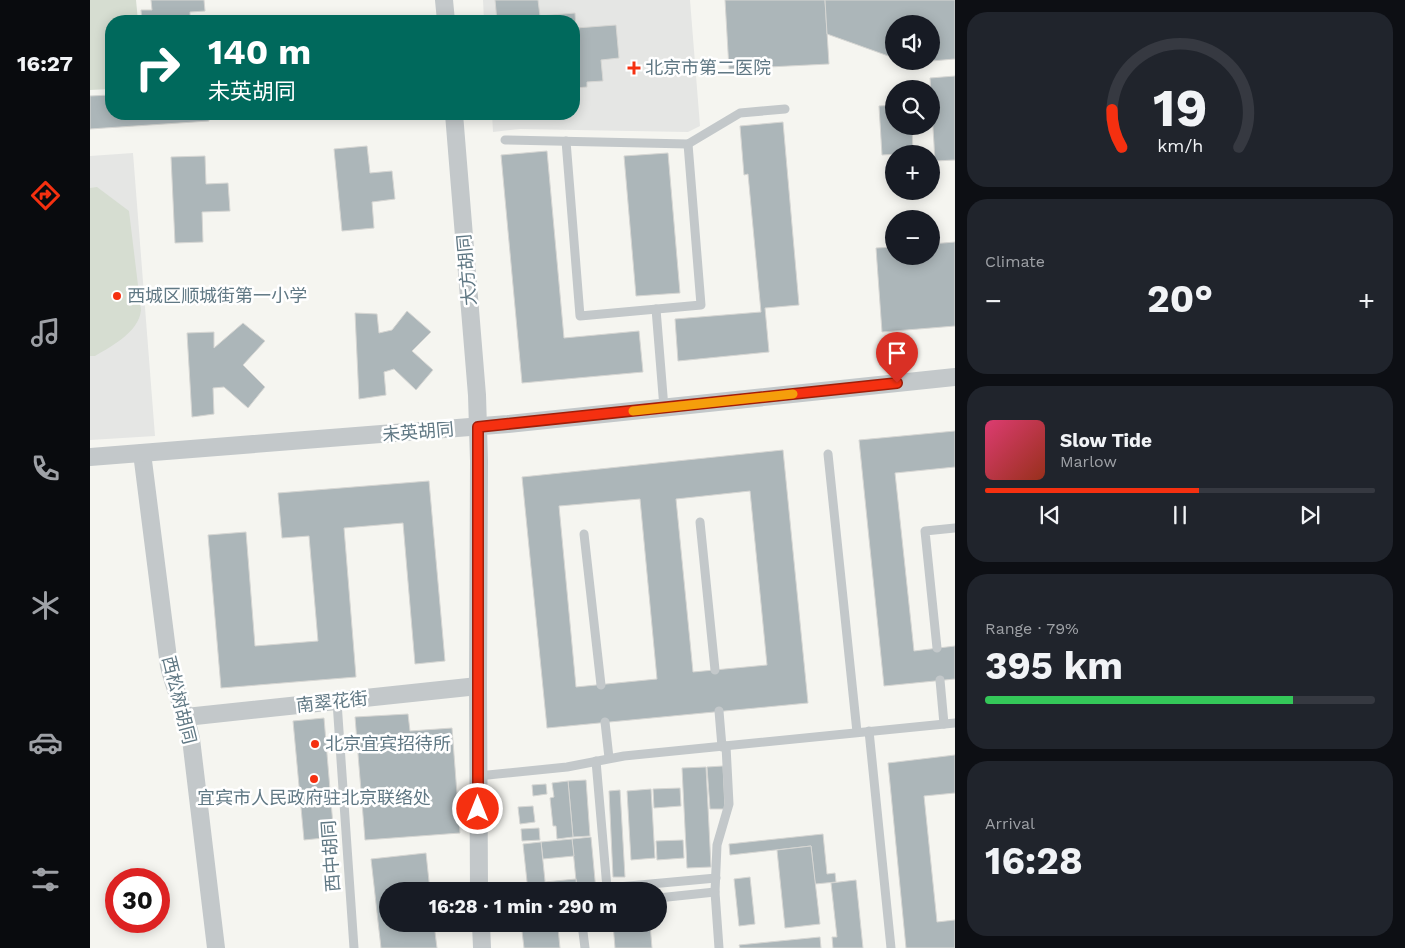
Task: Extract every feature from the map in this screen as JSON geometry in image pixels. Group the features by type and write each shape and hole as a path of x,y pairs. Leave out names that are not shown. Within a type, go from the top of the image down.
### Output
{"street":[{"path":"444,0 445,15"},
{"name":"大方胡同","path":"454,120 477,395 479,882"},
{"name":"未英胡同","path":"90,457 478,427 955,377"},
{"name":"西松树胡同","path":"142,453 169,666 173,684 186,717 194,764 216,948"},
{"name":"南翠花街","path":"186,717 478,686"},
{"path":"481,932 482,948"}],"lane":[{"path":"505,140 688,144 740,113 785,109"},
{"path":"566,141 580,316 700,305 688,144"},
{"path":"656,309 664,408"},
{"path":"828,454 857,732"},
{"path":"700,522 715,670"},
{"path":"937,648 925,531 955,528"},
{"path":"584,534 601,685"},
{"path":"940,680 944,724"},
{"name":"西中胡同","path":"337,702 354,948"},
{"path":"719,711 729,804 717,845 715,892 719,948"},
{"path":"605,722 609,758"},
{"path":"478,776 567,767 609,758 955,723"},
{"path":"870,731 891,948"},
{"path":"596,761 607,888 716,878"},
{"path":"667,897 715,892"},
{"path":"583,932 585,948"}],"shaded area":[{"path":"90,0 136,0 137,15 105,15 105,89 90,90"},
{"name":"北京市第二医院","path":"483,0 690,0 700,126 688,132 520,129 493,132 492,120 580,120 580,15 484,15"},
{"name":"西城区顺城街第一小学","path":"133,153 155,436 90,440 90,156"},
{"path":"97,187 129,211 141,310 135,325 124,338 95,356 90,356 90,188"}],"building":[{"path":"151,0 204,0 205,11 190,12 190,15 141,15 141,10 152,10"},
{"path":"495,0 538,0 540,15 496,15"},
{"path":"725,0 825,0 829,64 729,69"},
{"path":"825,0 955,0 955,59 940,60 940,15 885,15 885,55 827,34"},
{"path":"575,13 575,15 552,15"},
{"path":"616,25 619,58 601,60 603,81 587,82 587,87 580,88 580,28"},
{"path":"955,76 955,160 940,161 940,145 934,145 933,135 940,135 940,80 930,80 930,78"},
{"path":"105,95 105,120 209,121 90,129 90,96"},
{"path":"879,106 885,106 885,135 912,135 913,145 885,145 885,155 882,155"},
{"path":"783,122 799,305 765,308 769,352 678,361 675,319 761,312 748,174 744,175 740,126"},
{"path":"367,146 370,173 392,171 395,199 372,202 374,228 342,231 334,149"},
{"path":"547,151 564,338 639,331 643,372 522,383 501,155"},
{"path":"668,153 680,293 636,296 624,156"},
{"path":"205,156 206,184 228,183 230,211 202,212 203,242 175,243 171,157"},
{"path":"955,242 955,326 882,332 876,248 885,248 885,265 940,265 940,243"},
{"path":"407,311 431,332 412,351 433,370 416,390 394,369 384,372 386,395 359,399 355,313 377,314 379,333 392,330"},
{"path":"243,323 265,341 243,365 265,387 248,408 224,387 213,388 214,414 192,417 187,333 214,332 214,348"},
{"path":"955,431 955,467 895,473 914,651 955,646 955,679 884,686 859,440"},
{"path":"783,450 808,703 547,728 522,477","holes":["750,491 767,665 693,672 676,499","640,499 657,679 576,687 559,506"]},
{"path":"429,481 445,661 415,664 403,523 344,528 356,677 221,688 208,535 246,532 255,646 318,641 309,536 282,538 278,493"},
{"path":"408,714 410,731 452,728 460,833 365,840 355,717"},
{"name":"宜宾市人民政府驻北京联络处","path":"324,718 334,837 304,840 293,721"},
{"path":"955,755 955,793 924,796 937,922 955,920 955,948 906,948 888,763"},
{"path":"723,766 725,809 710,809 707,767"},
{"path":"706,767 711,867 687,868 682,768"},
{"path":"586,780 590,836 573,837 568,781"},
{"path":"568,781 573,837 557,839 556,826 553,826 550,798 554,797 552,783"},
{"path":"546,784 547,794 533,796 532,785"},
{"path":"680,788 681,806 654,808 653,789"},
{"path":"651,789 655,858 631,860 627,791"},
{"path":"620,790 625,877 613,877 609,791"},
{"path":"533,806 535,822 520,824 518,807"},
{"path":"539,828 540,840 522,841 521,829"},
{"path":"823,834 827,874 835,873 836,882 815,884 811,846 730,855 729,844"},
{"path":"591,837 595,882 576,882 572,839"},
{"path":"572,839 574,856 543,859 541,842"},
{"path":"683,840 684,858 657,860 656,841"},
{"path":"541,842 545,882 527,882 523,844"},
{"path":"811,846 820,924 785,928 777,850"},
{"path":"426,853 429,882 379,882 379,930 371,859"},
{"path":"750,877 755,924 739,926 734,879"},
{"path":"576,879 576,882 545,882"},
{"path":"856,880 863,948 833,948 832,937 837,937 831,883"},
{"path":"379,932 435,932 437,948 381,948"},
{"path":"522,932 558,932 560,948 524,948"},
{"path":"614,932 651,932 652,948 615,948"},
{"path":"820,937 821,948 740,948 739,945"}],"slow traffic":[{"path":"633,411 793,394"}],"place":[{"name":"北京市第二医院","path":"634,68"},
{"name":"西城区顺城街第一小学","path":"117,296"},
{"name":"北京宜宾招待所","path":"315,744"},
{"name":"宜宾市人民政府驻北京联络处","path":"314,779"}],"route":[{"path":"478,809 478,427 897,383"}]}
